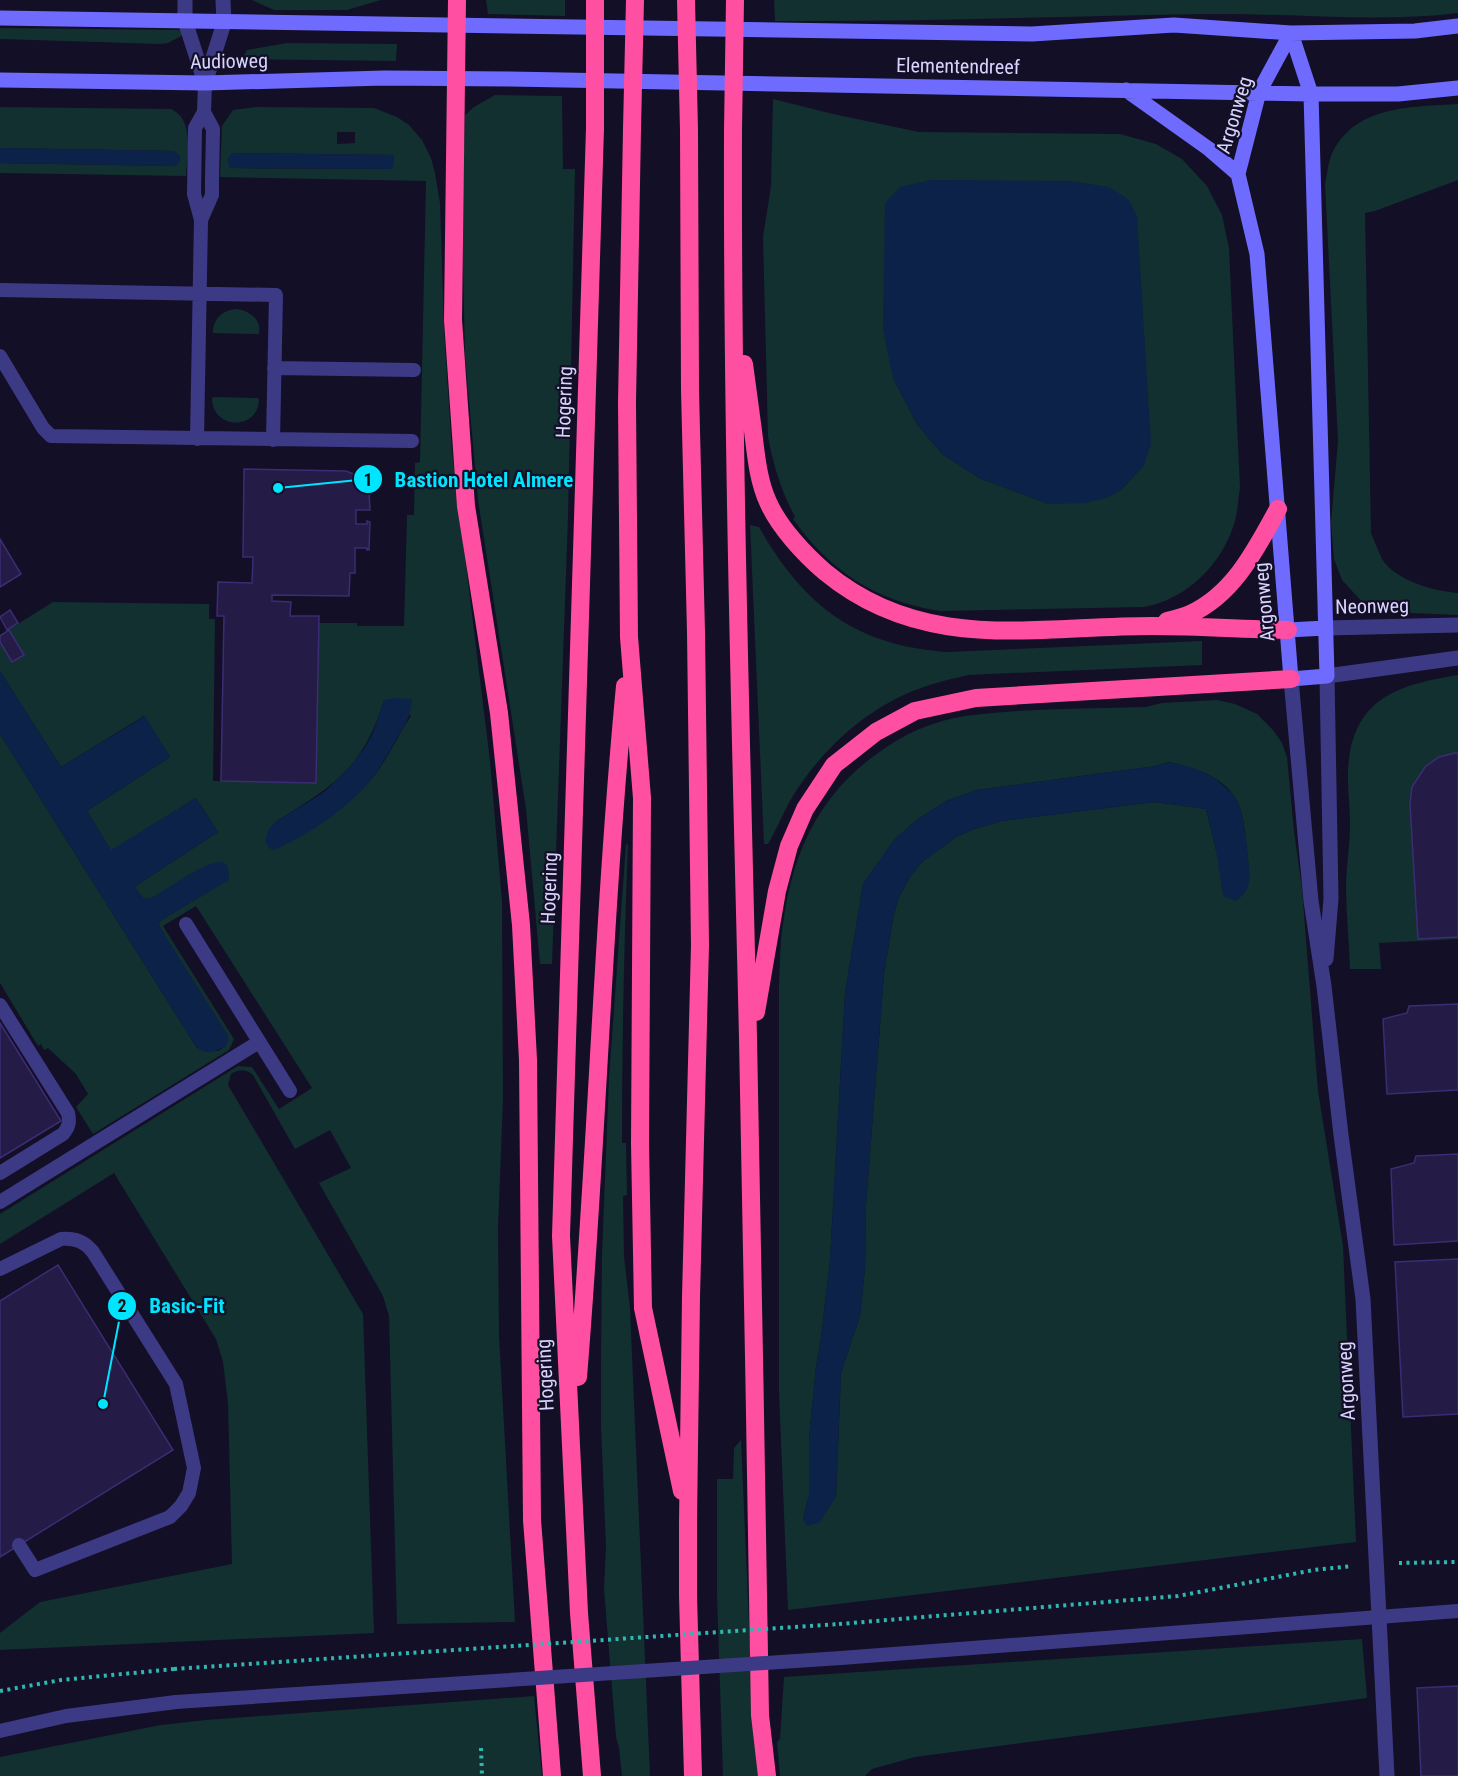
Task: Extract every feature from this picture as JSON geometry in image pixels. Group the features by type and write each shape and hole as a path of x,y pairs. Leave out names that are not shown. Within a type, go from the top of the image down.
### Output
{"highway":[{"path":"457,0 458,78 453,321 466,506 499,713 521,925 528,1060 532,1520 552,1776"},
{"name":"Hogering","path":"592,1776 579,1613 561,1236 595,128 595,0"},
{"path":"635,0 627,403 629,637 642,798 640,1143 643,1308 688,1522"},
{"path":"686,0 700,945 688,1522 688,1617 693,1776"},
{"path":"735,0 732,285 760,1715 767,1776"},
{"path":"732,285 757,467 768,502 790,535 814,562 848,591 888,610 943,626 984,631 1151,626 1288,630"},
{"path":"1151,626 1190,614 1222,594 1251,558 1278,509"},
{"path":"572,1452 589,1236 592,1146 613,806 629,637"},
{"path":"748,1052 777,891 789,846 805,809 834,765 876,732 915,711 976,699 1291,679"}],"main road":[{"name":"Audioweg","path":"0,18 457,25"},
{"name":"Elementendreef","path":"457,25 1032,34 1174,25 1291,33 1415,31 1458,26"},
{"name":"Argonweg","path":"1291,33 1259,92 1238,174 1257,254 1291,679"},
{"name":"Argonweg","path":"1291,33 1311,94 1328,676"},
{"name":"Audioweg","path":"0,80 205,83 458,78"},
{"name":"Elementendreef","path":"458,78 1311,94 1398,94 1458,88"},
{"path":"1125,90 1209,149 1238,174"},
{"name":"Neonweg","path":"1288,630 1325,628"},
{"path":"1291,679 1328,676"}],"street":[{"path":"185,0 185,21 205,83"},
{"path":"205,83 224,23 223,0"},
{"name":"Neonweg","path":"1325,628 1458,625"},
{"path":"1328,676 1458,658"},
{"name":"Argonweg","path":"1324,986 1330,898 1328,676"},
{"name":"Argonweg","path":"1291,679 1311,901 1324,986 1363,1299 1387,1776"}],"lane":[{"path":"197,439 201,220 212,195 213,129 204,112 205,83"},
{"path":"0,290 276,295 273,440"},
{"path":"0,356 43,428 51,435 412,441"},
{"path":"274,368 414,370"},
{"path":"186,924 290,1091"},
{"path":"0,1005 57,1105 68,1113 69,1119 69,1125 63,1134 0,1173"},
{"path":"0,1202 260,1042"},
{"path":"0,1269 61,1239 70,1238 87,1245 176,1384 194,1468 189,1493 170,1517 35,1570 19,1545"},
{"path":"0,1731 66,1716 176,1702 842,1658 1458,1611"}],"path":[{"path":"0,1691 61,1680 174,1670 839,1624 1178,1596 1314,1570 1376,1564 1458,1562"},
{"path":"481,1748 482,1776"}],"green space":[{"path":"252,0 381,0 347,10 274,10"},
{"path":"486,0 565,0 565,16 488,14"},
{"path":"774,0 1458,0 1458,13 1396,17 1208,14 775,21"},
{"path":"0,28 182,30 183,35 168,43 160,44 0,39"},
{"path":"287,43 397,44 396,61 242,59 247,50"},
{"path":"495,95 562,96 563,169 575,169 568,518 552,964 540,964 526,809 478,500 465,356 462,219 465,115"},
{"path":"773,99 919,132 1120,134 1156,144 1182,159 1207,186 1222,215 1229,248 1240,488 1235,521 1213,565 1202,577 1175,596 1144,607 940,611 895,600 875,591 856,581 822,554 793,519 795,517 778,477 768,436 763,237 771,186","holes":["893,378 1144,465 1120,491 1049,504 979,478 942,454 917,424"]},
{"path":"1458,104 1458,180 1365,213 1371,533 1382,559 1396,573 1416,584 1458,593 1458,615 1390,612 1364,604 1342,580 1334,559 1331,523 1338,441 1325,184 1331,156 1341,139 1368,118 1403,108"},
{"path":"0,107 171,109 179,114 187,129 186,176 0,173 0,163 174,166 180,157 174,151 0,148"},
{"path":"256,107 374,108 397,117 409,125 422,140 435,173 440,203 444,330 452,451 490,761 502,901 503,1099 498,1227 499,1336 515,1622 397,1624 389,1316 383,1296 319,1183 351,1168 330,1130 295,1149 253,1075 242,1070 231,1074 228,1085 363,1314 374,1633 0,1650 0,1633 40,1602 232,1564 228,1403 223,1362 216,1339 114,1173 0,1244 0,1214 238,1066 252,1067 279,1109 312,1088 196,906 163,926 234,1039 229,1050 93,1134 76,1107 88,1094 76,1074 48,1048 44,1050 41,1044 38,1046 0,983 0,734 197,1048 218,1051 226,1046 158,924 228,880 148,899 143,898 134,887 218,832 196,798 111,851 87,811 170,757 144,716 61,767 0,671 0,635 53,602 209,604 209,619 215,619 213,781 316,783 319,623 404,626 407,515 414,515 415,463 420,462 426,181 220,177 222,126 233,110","holes":["337,132 355,132 355,143 337,144","232,153 394,156 392,169 231,168 229,165","384,700 411,716 379,769 357,794 313,828 275,822 314,797 343,773 356,759 376,724"]},
{"path":"237,309 257,320 259,334 213,333 215,323 220,316 227,311"},
{"path":"212,398 259,399 252,417 235,422 227,421 219,416 214,409"},
{"path":"750,525 759,527 776,555 814,600 836,617 860,631 886,641 949,652 1202,641 1202,665 968,675 914,691 889,702 874,712 844,735 818,761 788,804 768,844 764,844"},
{"path":"1458,675 1458,939 1379,943 1381,969 1350,969 1346,882 1350,830 1348,767 1354,737 1362,720 1386,696 1419,683"},
{"path":"1217,700 1235,704 1257,714 1273,730 1282,743 1287,757 1302,889 1318,1091 1343,1246 1356,1542 788,1610 779,1393 779,985 784,917 795,868 803,846 813,825 841,786 878,753 919,729 953,718 987,713 1146,707 1162,703","holes":["1169,762 1211,776 1228,789 1235,798 1244,822 1249,868 1216,850 1206,809 1155,802 1002,821 974,829 956,837 922,862 899,897 894,913 884,974 860,1316 841,1373 836,1497 803,1519 809,1495 809,1438 830,1260 845,993 863,884 894,840 918,819 948,800 977,790 1156,766"]},
{"path":"626,844 628,845 622,1143 626,1143 627,1195 623,1196 624,1256 630,1308 650,1776 622,1776 616,1737 604,1589 606,1546 601,1426 602,1254 609,1078"},
{"path":"741,1440 753,1715 759,1776 723,1776 717,1596 717,1479 733,1479 734,1448"},
{"path":"1362,1639 1367,1698 915,1757 872,1769 865,1776 780,1776 777,1742 780,1739 784,1677"},
{"path":"534,1696 542,1776 0,1776 0,1757 161,1725"}],"water":[{"path":"0,148 174,151 179,155 180,160 177,165 171,166 0,163"},
{"path":"232,153 394,155 393,169 231,168 227,160"},
{"path":"930,180 1071,181 1109,187 1129,200 1137,216 1151,444 1144,465 1120,491 1107,498 1085,503 1049,504 979,478 942,454 917,424 893,378 883,330 885,203 900,187"},
{"path":"0,671 61,767 145,716 170,757 87,811 111,850 196,798 218,832 134,887 143,898 148,899 208,865 217,862 227,866 229,880 158,924 229,1037 226,1046 206,1052 195,1045 0,734"},
{"path":"412,699 408,719 374,776 364,788 315,828 288,844 274,850 269,848 265,842 268,830 275,822 323,793 348,769 373,733 384,700"},
{"path":"1169,762 1193,768 1214,778 1231,793 1238,803 1242,814 1249,876 1246,891 1236,901 1223,896 1216,850 1206,809 1155,802 1002,821 974,829 956,837 922,862 899,897 894,913 884,974 860,1316 841,1373 836,1497 819,1523 807,1526 803,1519 809,1495 809,1438 830,1260 845,993 863,884 894,840 918,819 948,800 977,790 1156,766"}],"building":[{"path":"244,469 346,471 359,476 369,491 370,510 356,510 356,524 370,522 369,550 355,548 355,573 350,573 349,596 272,595 272,601 291,602 290,616 319,616 316,783 221,781 224,616 217,616 218,582 252,583 253,557 243,557"},
{"path":"0,539 21,574 0,587"},
{"path":"10,610 18,623 7,630 0,617"},
{"path":"9,630 24,655 12,662 0,642 0,636"},
{"path":"1458,753 1458,937 1418,939 1410,804 1412,787 1425,767 1439,757"},
{"path":"1458,1004 1458,1090 1387,1094 1383,1019 1407,1013 1409,1006"},
{"path":"0,1023 61,1121 0,1158"},
{"path":"1458,1154 1458,1241 1394,1245 1391,1169 1414,1163 1416,1156"},
{"path":"1458,1259 1458,1414 1403,1417 1395,1262"},
{"path":"58,1265 173,1450 0,1557 0,1301"},
{"path":"1458,1686 1458,1776 1421,1776 1417,1688"}],"place":[{"name":"Bastion Hotel Almere","path":"278,488"},
{"name":"Basic-Fit","path":"103,1404"}]}
